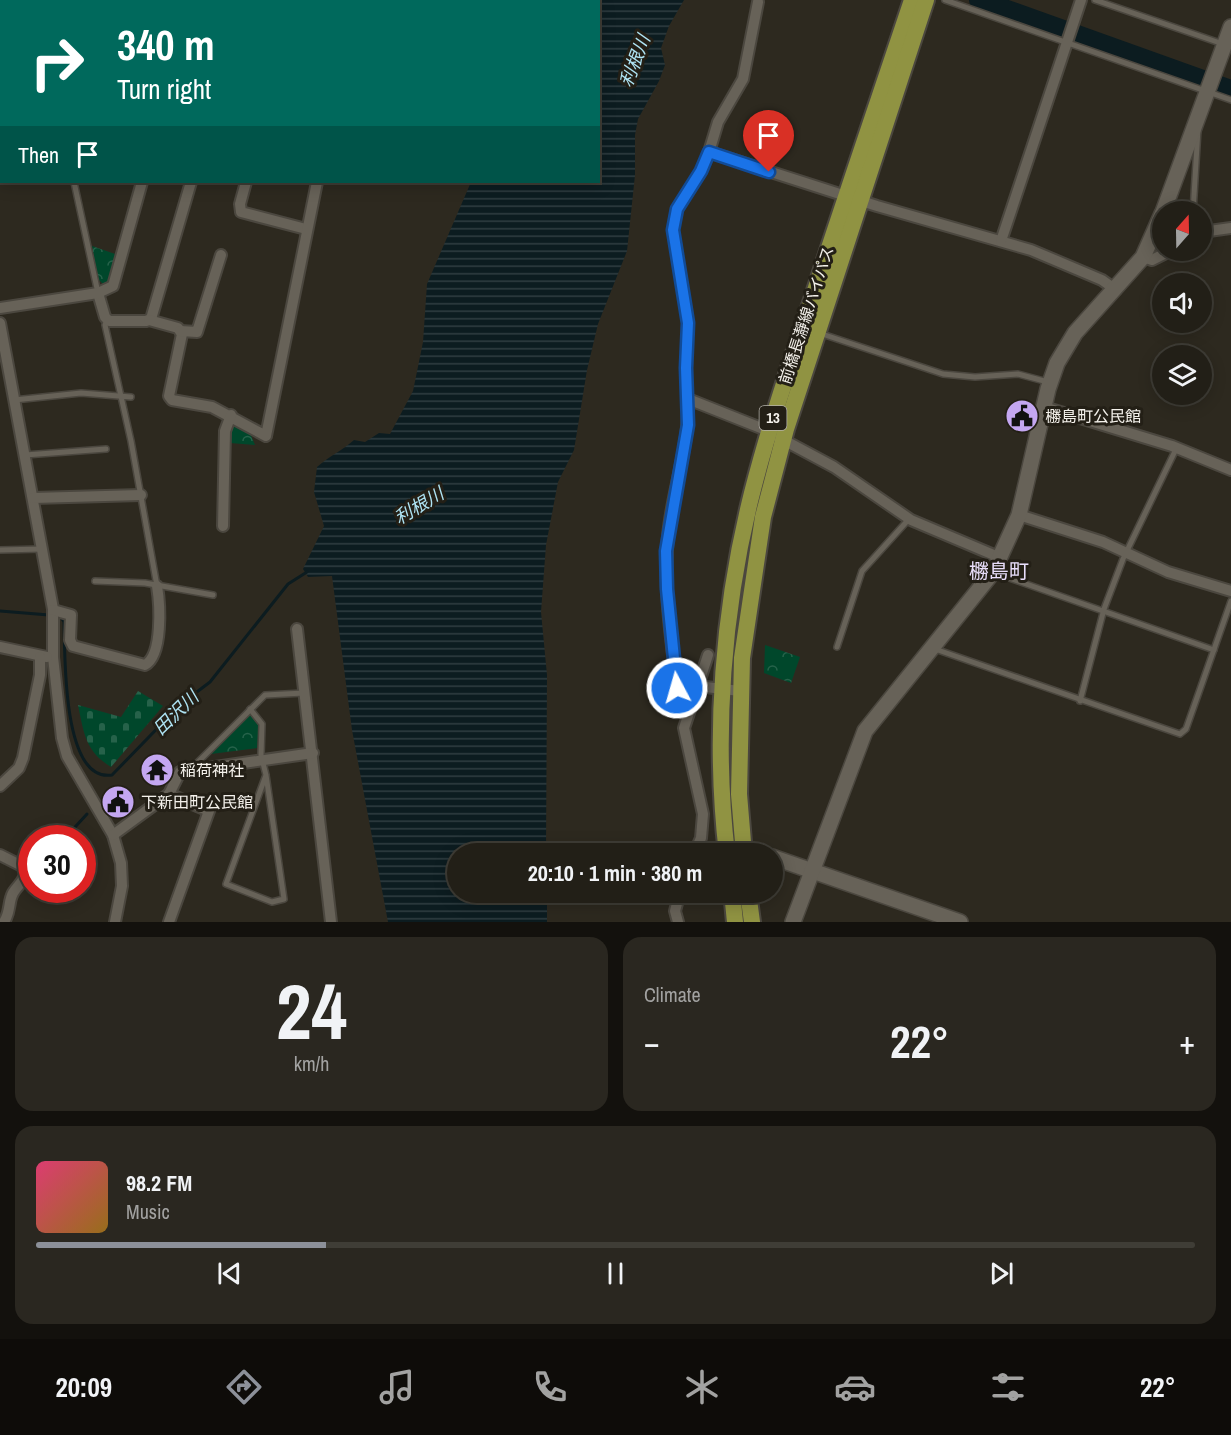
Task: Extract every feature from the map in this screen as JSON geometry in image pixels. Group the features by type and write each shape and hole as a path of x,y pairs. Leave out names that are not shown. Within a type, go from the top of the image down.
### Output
{"main road":[{"name":"前橋長瀞線バイパス","path":"738,843 739,794 732,690 742,658 756,551 776,436 853,198 912,0"},
{"name":"前橋長瀞線バイパス","path":"776,436 818,333 853,198 926,0"},
{"path":"733,903 735,922"},
{"path":"749,903 752,922"}],"street":[{"path":"1001,241 1081,0"},
{"path":"758,1 744,79 718,122 709,152 1041,254 1102,280 1116,290"},
{"path":"1167,201 1231,27"},
{"path":"0,308 98,293 113,286 142,183"},
{"path":"149,320 153,316 191,183"},
{"path":"246,183 240,204 241,212 306,229"},
{"path":"98,293 107,320 149,320 178,328 182,334 169,396 172,400 212,406 231,414 266,436 317,183"},
{"path":"1212,231 1231,228"},
{"path":"793,922 865,731 931,646 993,572 1001,558 1019,515 1050,383 1060,357 1075,333 1116,290 1143,257 1152,237"},
{"path":"180,331 197,332 221,255"},
{"path":"1143,257 1152,260"},
{"path":"0,323 53,610 53,657 59,720 67,756 113,835 121,863 122,886 114,922"},
{"path":"693,699 681,695 677,688 667,589 668,534 685,445 688,399 776,436 834,467 909,519 1001,558"},
{"path":"1044,407 1177,447 1231,470"},
{"path":"223,526 225,431 231,414"},
{"path":"33,498 141,495"},
{"path":"1019,515 1090,537 1168,572 1231,591"},
{"path":"53,610 71,615 70,640 73,646 145,665 152,659 158,631 160,610 157,586"},
{"path":"297,629 331,922"},
{"path":"0,647 40,657 53,657"},
{"path":"698,843 702,830 703,814 684,734 708,655"},
{"path":"0,786 18,768 23,758 40,675 40,657"},
{"path":"697,686 732,690"},
{"path":"113,835 169,794 180,772 313,753"},
{"path":"169,794 209,811 169,922"},
{"path":"0,855 24,867 26,871 24,879 13,893 9,913 4,922"},
{"path":"783,861 960,922"},
{"path":"677,903 675,911 678,922"}],"lane":[{"path":"945,0 1209,86 1231,100"},
{"path":"1095,0 1225,44"},
{"path":"1194,126 1199,133 1194,201"},
{"path":"688,399 687,308 675,247 673,220 681,201 701,171 709,152"},
{"path":"74,183 98,293"},
{"path":"107,320 105,325 131,441 157,586"},
{"path":"818,333 943,374 975,377 1018,374 1050,383"},
{"path":"14,400 81,393 119,394 131,397"},
{"path":"1080,701 1103,613 1125,553 1177,447"},
{"path":"25,455 106,448"},
{"path":"837,647 862,571 909,519"},
{"path":"0,550 42,549"},
{"path":"993,572 1103,613 1214,650"},
{"path":"95,581 136,582 213,594"},
{"path":"931,646 1080,701 1180,734 1186,729 1231,601"},
{"path":"197,770 197,763 265,694 305,693"},
{"path":"250,709 262,724 261,748 267,775 284,899 272,902 226,884 267,775"}],"green space":[{"path":"92,246 118,255 111,278 104,285 98,279"},
{"path":"232,423 250,433 255,445 230,443"},
{"path":"765,645 800,657 791,683 764,673"},
{"path":"138,691 163,706 111,767 102,761 91,748 84,733 78,705 121,717"},
{"path":"250,714 259,725 257,748 211,754"}],"water":[{"name":"利根川","path":"600,0 684,0 669,26 661,48 665,65 659,81 638,119 627,251 598,324 587,370 574,450 558,482 546,545 541,612 547,675 546,843 447,843 447,903 547,903 547,922 388,922 352,730 332,576 308,577 303,569 324,526 314,492 317,467 354,440 365,442 379,433 390,434 413,391 423,342 427,284 471,183 600,183"}],"waterway":[{"path":"979,0 1231,90"},
{"name":"田沢川","path":"61,617 64,622 66,687 75,739 84,759 96,772 112,775 181,704 210,682 288,584 307,572"},
{"name":"田沢川","path":"0,611 49,615"},
{"name":"田沢川","path":"77,825 87,814"}],"place":[{"name":"橳島町公民館","path":"1022,416"},
{"name":"稲荷神社","path":"157,770"},
{"name":"下新田町公民館","path":"118,802"}],"district":[{"name":"橳島町","path":"999,571"}],"route":[{"path":"677,688 669,619 666,551 688,425 686,384 688,323 675,247 673,220 681,201 706,162 709,152 769,172"}]}
